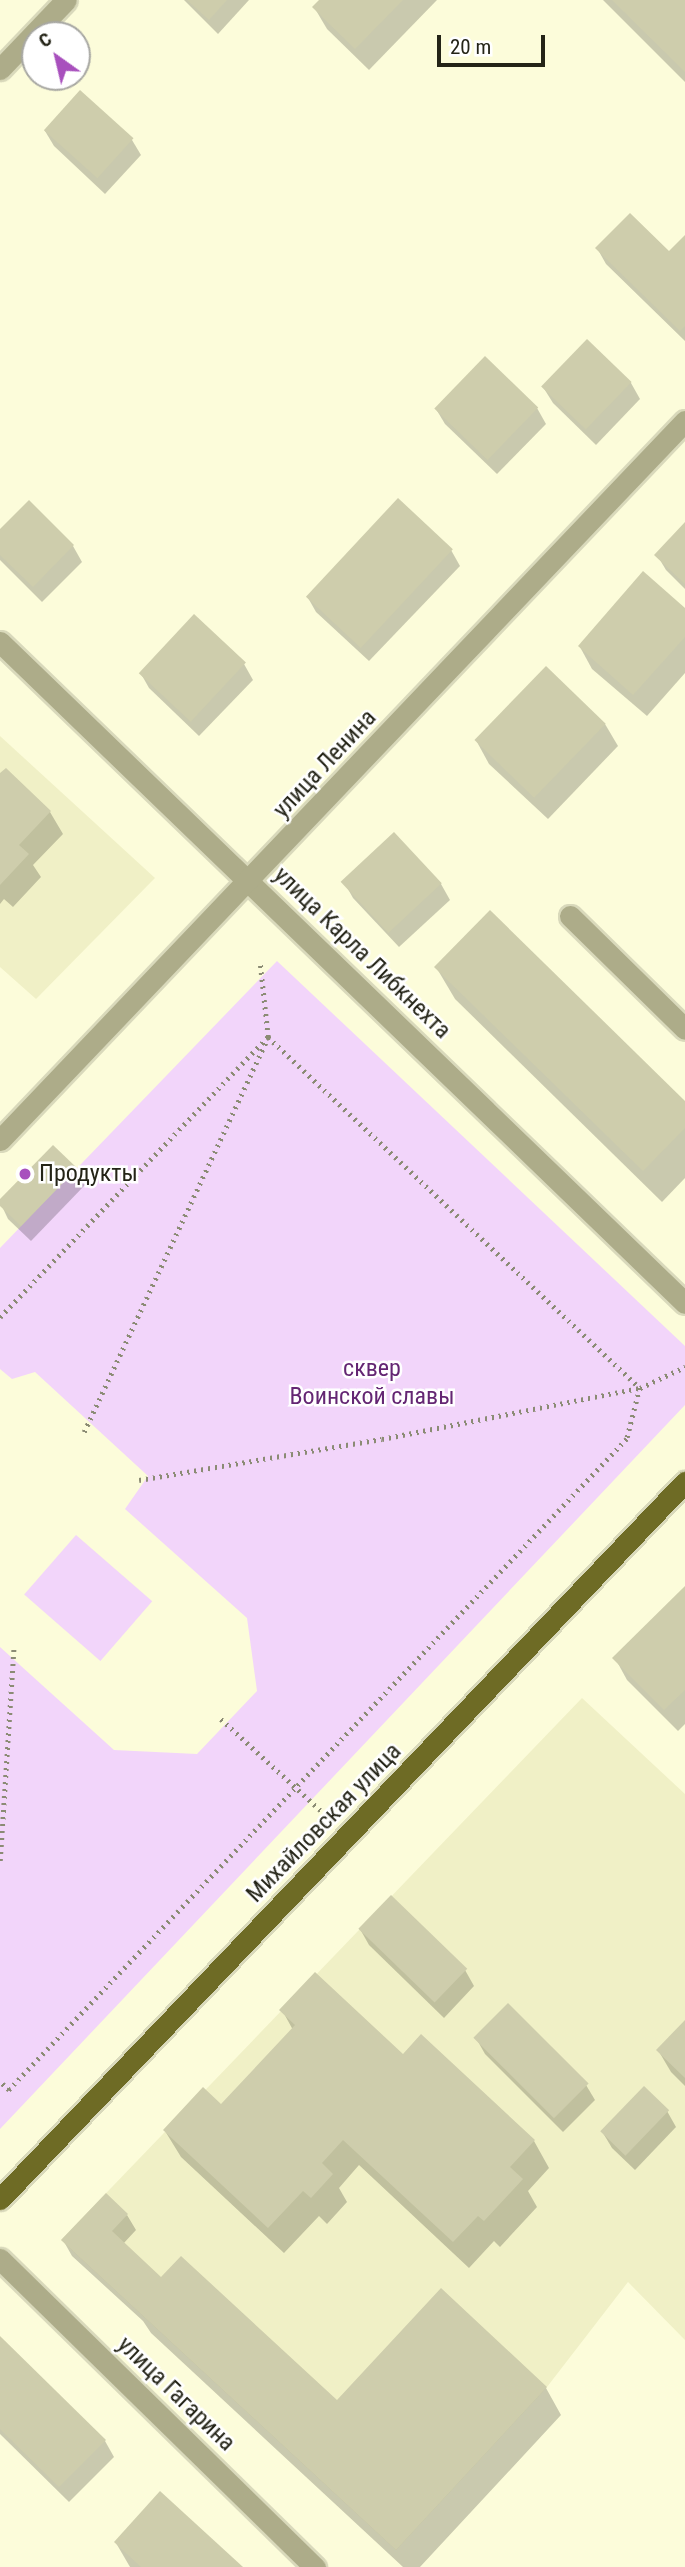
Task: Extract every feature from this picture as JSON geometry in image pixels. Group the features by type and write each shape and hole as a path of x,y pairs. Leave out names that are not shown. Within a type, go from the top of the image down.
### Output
{"main road":[{"name":"Михайловская улица","path":"0,2199 685,1482"}],"street":[{"path":"0,69 66,0"},
{"name":"улица Ленина","path":"0,1140 685,421"},
{"name":"улица Карла Либкнехта","path":"0,642 250,880 685,1303"},
{"path":"570,916 685,1029"},
{"name":"улица Гагарина","path":"0,2259 315,2567"}],"path":[{"path":"84,1432 268,1037 260,963"},
{"path":"0,1317 268,1037"},
{"path":"268,1037 640,1388"},
{"path":"139,1480 382,1439 640,1388 685,1367"},
{"path":"0,2082 9,2091 627,1439 640,1388"},
{"path":"0,1861 14,1647"},
{"path":"221,1719 349,1835"}],"shaded area":[{"path":"0,736 155,878 36,999 0,967"},
{"path":"582,1698 685,1794 685,2340 628,2282 547,2387 396,2550 61,2240"}],"green space":[{"name":"сквер Воинской славы","path":"277,961 685,1346 685,1405 0,2129 0,1647 114,1750 197,1754 257,1691 247,1618 125,1509 148,1476 35,1372 12,1379 0,1369 0,1248"},
{"path":"76,1535 152,1601 100,1661 24,1595"}],"building":[{"path":"187,0 227,0 209,20"},
{"path":"319,0 403,0 355,49 312,7"},
{"path":"612,0 685,0 685,72"},
{"path":"79,91 134,138 97,178 44,130"},
{"path":"630,213 669,251 685,235 685,326 680,331 595,248"},
{"path":"587,339 632,382 586,430 541,386"},
{"path":"485,356 538,407 488,460 434,409"},
{"path":"398,498 453,549 361,648 306,597"},
{"path":"29,500 74,545 33,587 0,555 0,529"},
{"path":"685,522 685,584 654,555"},
{"path":"643,571 685,608 685,637 633,695 578,646"},
{"path":"194,614 246,662 191,722 139,673"},
{"path":"546,666 606,724 534,798 474,740"},
{"path":"6,768 51,811 19,845 29,854 0,885 0,773"},
{"path":"394,832 442,883 388,933 341,882"},
{"path":"490,910 685,1101 685,1128 643,1171 434,967"},
{"path":"53,1145 77,1168 21,1226 0,1206 0,1199"},
{"path":"685,1586 685,1690 664,1710 612,1658"},
{"path":"391,1895 467,1969 435,2002 358,1929"},
{"path":"315,1972 403,2054 421,2034 535,2140 510,2167 523,2179 484,2221 478,2216 453,2242 343,2140 322,2163 333,2174 311,2198 303,2191 268,2228 163,2130 203,2087 221,2104 295,2025 279,2010"},
{"path":"508,2003 589,2084 554,2118 473,2038"},
{"path":"685,2020 685,2078 656,2050"},
{"path":"644,2086 669,2110 625,2156 600,2131"},
{"path":"106,2193 128,2214 112,2231 161,2277 181,2256 337,2400 441,2288 547,2387 396,2550 61,2240"},
{"path":"0,2336 106,2440 59,2487 0,2429"},
{"path":"160,2491 243,2567 141,2567 114,2542"}],"place":[{"name":"Продукты","path":"25,1174"}]}
